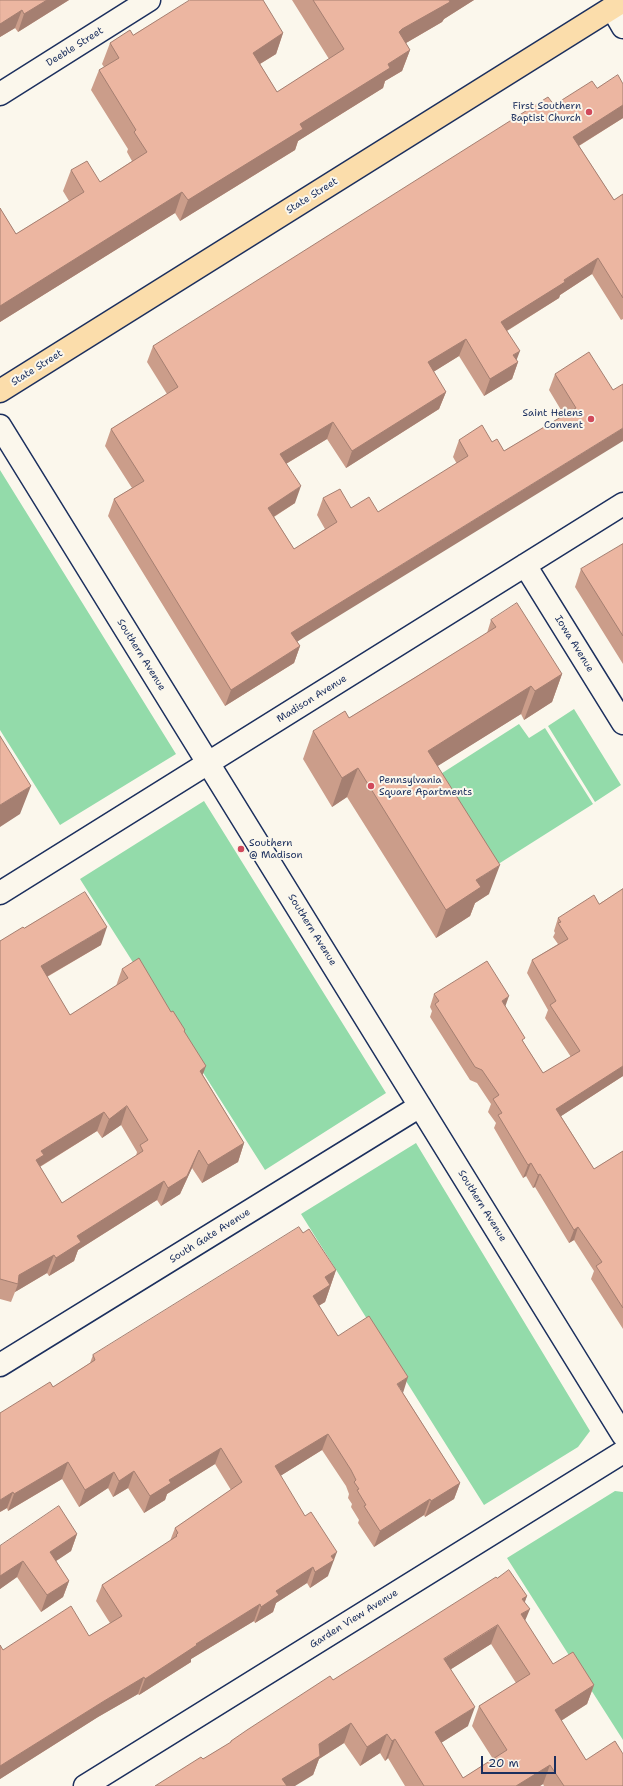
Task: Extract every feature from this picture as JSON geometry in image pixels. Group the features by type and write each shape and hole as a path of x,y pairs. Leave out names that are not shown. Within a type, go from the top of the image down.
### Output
{"main road":[{"name":"State Street","path":"0,391 617,4"}],"street":[{"name":"Deeble Street","path":"0,94 149,0"},
{"path":"617,4 623,27"},
{"name":"Southern Avenue","path":"0,426 623,1435"},
{"name":"Madison Avenue","path":"0,893 623,504"},
{"name":"Iowa Avenue","path":"525,565 623,724"},
{"name":"South Gate Avenue","path":"0,1365 420,1106"},
{"name":"Garden View Avenue","path":"85,1786 623,1452"}],"green space":[{"path":"0,470 176,754 60,825 0,730"},
{"path":"574,709 621,785 595,802 548,726"},
{"path":"519,724 529,738 545,728 593,804 492,868 436,777"},
{"path":"204,801 386,1093 265,1170 80,879"},
{"path":"416,1143 590,1431 578,1447 484,1505 301,1214"},
{"path":"615,1491 623,1492 623,1740 507,1558"}],"building":[{"path":"0,0 47,0 24,14 22,10 0,24"},
{"path":"190,0 263,0 283,33 253,53 277,92 344,49 313,0 449,0 450,2 402,29 399,32 410,50 388,64 390,68 300,124 303,129 188,200 182,192 0,306 0,208 16,234 84,192 71,170 87,161 100,182 147,152 134,132 136,130 99,70 119,58 110,43 130,30 133,35"},
{"path":"618,75 623,84 623,105 573,137 614,200 623,194 623,298 598,258 564,280 565,282 501,322 520,351 513,355 518,362 490,379 466,339 428,362 446,392 352,451 333,422 280,454 301,486 268,508 294,549 337,522 323,498 340,489 351,508 369,497 378,512 468,456 459,440 482,425 492,442 497,439 504,451 576,408 555,374 589,352 613,390 623,384 623,428 291,633 300,646 231,690 114,499 144,481 111,429 178,387 153,346 548,97 554,105 592,81 597,88"},
{"path":"623,544 623,636 581,569"},
{"name":"Pennsylvania Square Apartments","path":"517,603 562,674 535,691 531,686 428,751 500,865 476,880 481,887 446,910 358,768 342,778 313,731 345,711 349,718 496,627 491,620"},
{"path":"0,736 31,786 0,805"},
{"path":"623,889 623,1066 556,1109 594,1169 623,1151 623,1308 596,1266 602,1262 578,1227 574,1230 540,1174 538,1175 531,1163 528,1165 498,1115 502,1113 493,1099 499,1095 482,1070 475,1067 435,1004 439,1001 434,994 487,961 509,996 502,1001 525,1038 522,1040 543,1073 580,1051 550,1005 556,1001 532,960 568,939 558,923 561,922 558,918 594,895 599,904"},
{"path":"85,892 107,927 41,966 70,1015 128,978 122,969 139,958 171,1012 173,1011 206,1066 200,1071 244,1143 208,1165 199,1150 187,1176 168,1188 164,1181 77,1236 81,1242 56,1258 54,1255 19,1275 18,1284 0,1279 0,941 23,927 24,928","holes":["127,1106 148,1140 140,1145 143,1151 62,1203 36,1160 44,1155 41,1151 104,1112 109,1119"]},
{"path":"299,1227 303,1233 309,1229 336,1270 325,1277 330,1285 313,1296 338,1336 369,1316 408,1377 397,1384 460,1483 431,1501 430,1499 380,1531 364,1506 366,1505 357,1490 359,1489 354,1482 356,1480 351,1470 328,1434 275,1466 305,1516 311,1512 337,1552 331,1556 334,1560 315,1572 313,1567 276,1591 279,1595 261,1607 260,1604 196,1644 197,1645 145,1679 144,1677 0,1766 0,1645 3,1650 71,1606 89,1636 122,1616 102,1585 177,1536 176,1535 178,1533 175,1528 242,1482 221,1448 169,1480 171,1483 150,1496 134,1471 119,1481 114,1472 85,1490 68,1462 14,1494 13,1492 0,1500 0,1413 50,1382 53,1387 95,1360 93,1355"},
{"path":"59,1506 77,1534 50,1552 69,1581 47,1595 23,1561 0,1576 0,1546"},
{"path":"509,1570 527,1596 522,1599 530,1609 521,1614 553,1664 573,1652 594,1685 555,1710 586,1760 615,1741 623,1754 623,1786 564,1786 550,1765 516,1786 424,1786 395,1739 392,1741 387,1734 367,1747 351,1723 319,1744 320,1756 282,1779 287,1786 155,1786 201,1757 203,1759 231,1742 330,1676 333,1680 496,1577 497,1578","holes":["498,1625 530,1674 479,1706 507,1750 463,1778 435,1732 475,1707 444,1659"]}],"place":[{"name":"First Southern Baptist Church","path":"589,112"},
{"name":"Saint Helens Convent","path":"591,419"},
{"name":"Pennsylvania Square Apartments","path":"371,786"},
{"name":"Southern @ Madison","path":"241,849"}]}
